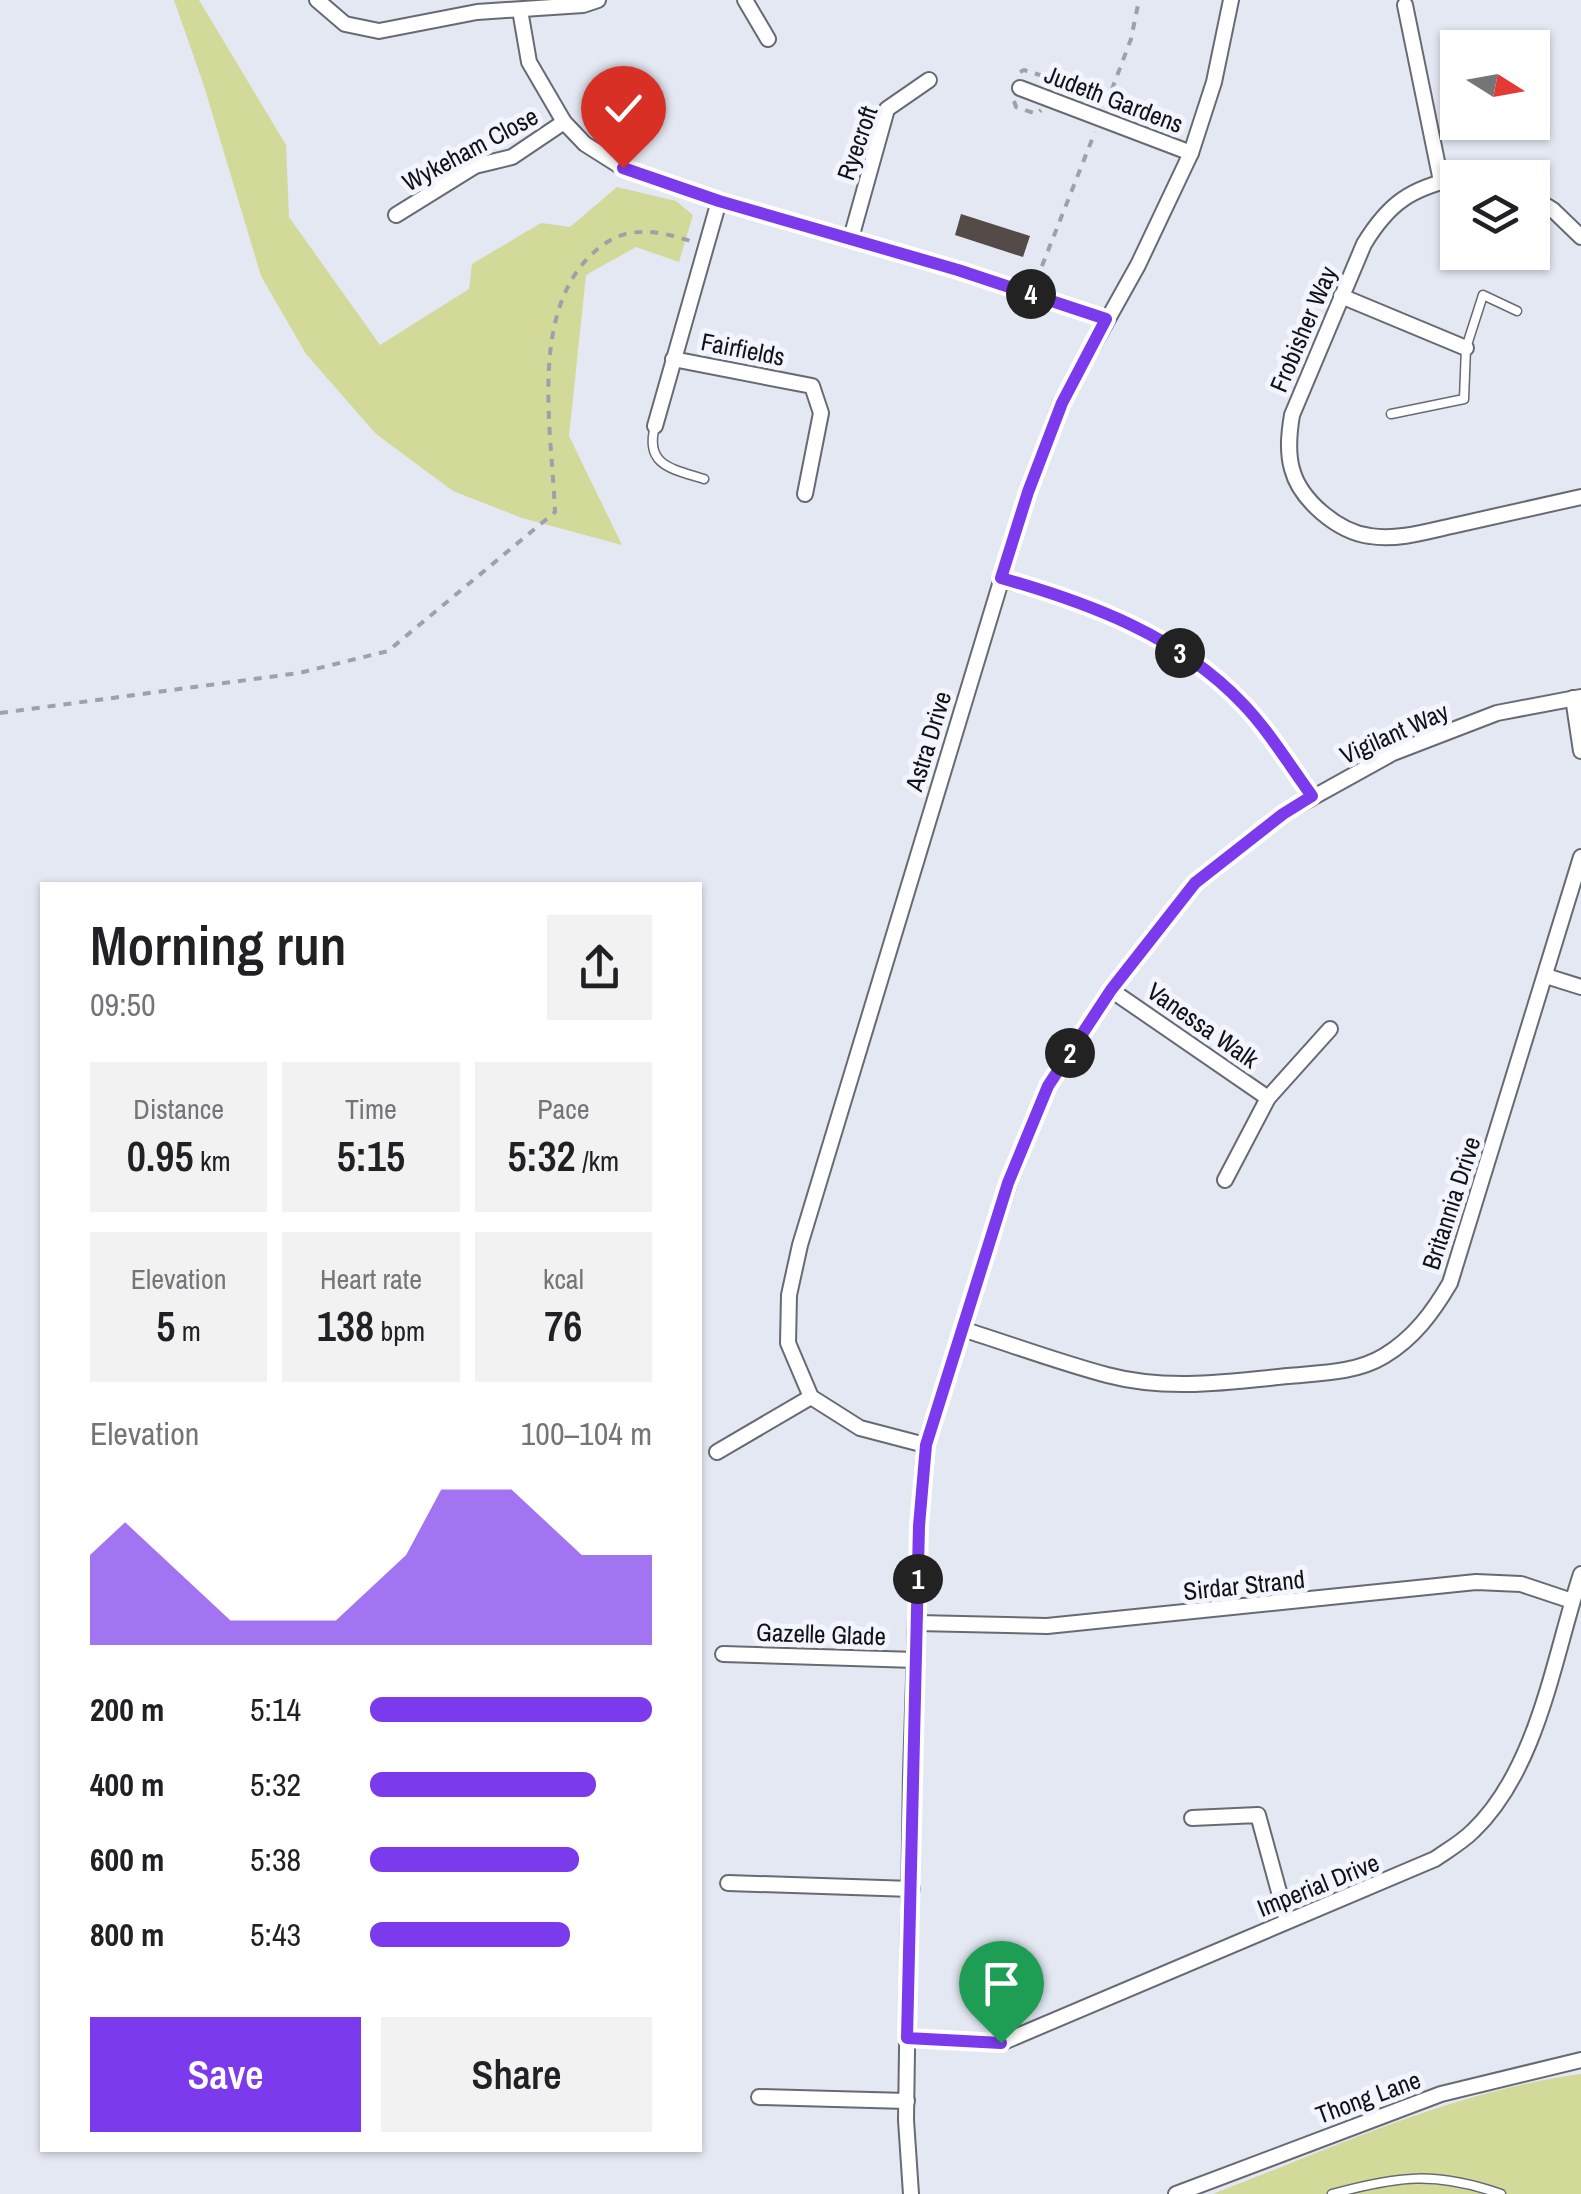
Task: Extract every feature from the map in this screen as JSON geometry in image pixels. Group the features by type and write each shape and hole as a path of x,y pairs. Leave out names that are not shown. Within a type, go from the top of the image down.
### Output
{"street":[{"path":"318,0 343,23 386,31 478,12 598,0"},
{"name":"Astra Drive","path":"811,1397 788,1343 788,1295 800,1245 1028,492 1062,403 1138,264 1191,152 1217,68 1231,0"},
{"path":"751,2 768,39"},
{"path":"1405,5 1440,177"},
{"path":"520,10 529,62 564,122 586,144 623,168 1106,319"},
{"name":"Ryecroft","path":"850,238 887,109 929,80"},
{"name":"Judeth Gardens","path":"1018,84 1191,152"},
{"name":"Wykeham Close","path":"396,214 476,166 512,157 564,122"},
{"name":"Frobisher Way","path":"1440,182 1408,193 1380,219 1341,296 1292,415 1288,445 1292,472 1313,505 1344,528 1366,536 1387,537 1581,497"},
{"name":"Fairfields","path":"654,426 719,201"},
{"path":"1550,208 1581,237"},
{"path":"1341,296 1466,348"},
{"name":"Fairfields","path":"673,359 812,386 821,413 805,494"},
{"path":"1001,578 1073,599 1131,624 1192,660 1244,704 1312,796"},
{"path":"1577,698 1581,751"},
{"name":"Vigilant Way","path":"911,2194 907,2038 911,1773 919,1526 926,1445 1008,1183 1048,1086 1111,990 1195,883 1283,814 1393,753 1497,713 1577,698"},
{"name":"Britannia Drive","path":"962,1329 1108,1376 1141,1382 1235,1383 1346,1370 1383,1357 1413,1334 1434,1311 1450,1283 1581,857"},
{"path":"1546,976 1581,987"},
{"name":"Vanessa Walk","path":"1111,990 1268,1098"},
{"name":"Vanessa Walk","path":"1225,1180 1268,1098 1330,1028"},
{"path":"717,1452 811,1397 860,1428 926,1445"},
{"name":"Imperial Drive","path":"907,2038 1001,2043 1436,1859 1473,1831 1506,1792 1528,1745 1581,1574"},
{"name":"Sirdar Strand","path":"918,1623 1047,1626 1476,1582 1521,1584 1572,1601"},
{"name":"Gazelle Glade","path":"724,1654 916,1660"},
{"path":"1192,1818 1258,1815 1288,1921"},
{"path":"728,1883 912,1889"},
{"name":"Thong Lane","path":"1176,2194 1441,2094 1581,2060"},
{"path":"759,2096 907,2100"}],"lane":[{"path":"1391,414 1464,399 1466,348 1483,296 1517,312"},
{"path":"654,426 650,442 654,456 668,468 704,479"},
{"path":"1332,2194 1426,2176 1501,2194"}],"path":[{"path":"1027,283 1034,285 1101,118 1131,39 1139,0"},
{"path":"1048,89 1044,76 1022,70 1016,108 1037,114 1048,107"},
{"path":"0,712 299,673 388,652 556,512 549,358 562,295 576,270 617,236 641,232 706,245"}],"green space":[{"path":"174,0 199,0 286,145 289,217 380,345 469,289 472,264 541,223 570,227 617,187 676,201 693,215 679,262 636,247 586,275 569,436 622,545 522,518 453,491 376,434 306,354 261,276"},
{"path":"1581,2074 1581,2194 1213,2194 1440,2107 1533,2082"}],"building":[{"path":"961,214 1030,236 1023,257 955,235"}],"route":[{"path":"623,168 1106,319 1062,403 1001,578 1073,599 1131,624 1192,660 1244,704 1312,796 1195,883 1111,990 1048,1086 1008,1183 926,1445 919,1526 911,1773 907,2038 1001,2043"}]}
